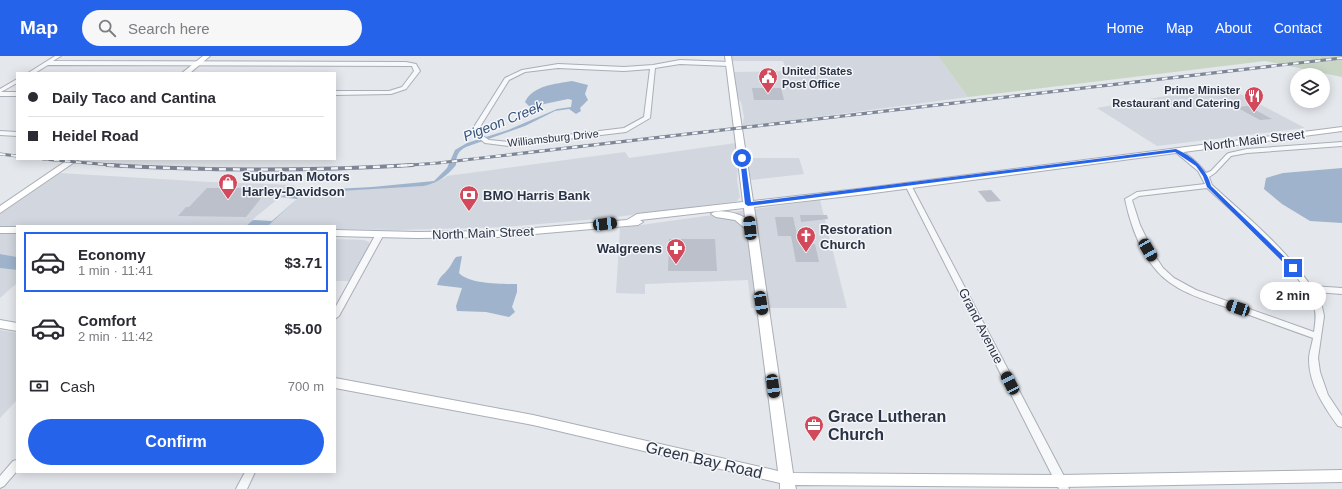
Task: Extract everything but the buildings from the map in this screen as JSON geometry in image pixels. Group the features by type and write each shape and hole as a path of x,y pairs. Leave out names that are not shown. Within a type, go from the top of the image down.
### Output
{"street":[{"path":"33,72 58,56"},
{"path":"187,72 207,56"},
{"path":"728,60 750,228 788,484"},
{"name":"Williamsburg Drive","path":"653,67 648,118 631,128 613,132 509,144 483,139 475,130 507,79 524,70 558,66 624,69 653,67 680,62 728,60"},
{"path":"48,63 406,64 414,65 417,71 404,88 389,93 336,93"},
{"path":"0,92 16,82"},
{"path":"0,92 16,94"},
{"name":"North Main Street","path":"631,221 637,217 713,210 748,204 1342,129"},
{"path":"0,133 16,134"},
{"path":"1206,176 1213,172 1229,155 1285,147 1342,144"},
{"path":"1176,150 1197,165 1206,176 1209,186 1277,251 1310,289 1321,320 1317,336 1314,363 1321,392 1331,409 1342,423"},
{"path":"0,210 74,160"},
{"name":"Grand Avenue","path":"908,185 1062,485"},
{"path":"1209,186 1137,194 1128,199 1130,208 1142,236 1158,268 1174,282 1193,292 1317,336"},
{"name":"North Main Street","path":"336,233 500,234 547,231 631,221 642,222 698,215 713,210"},
{"path":"698,215 731,215 742,219 750,228"},
{"path":"0,230 16,230"},
{"path":"336,314 380,234"},
{"path":"1310,289 1342,291"},
{"path":"0,324 16,327"},
{"name":"Green Bay Road","path":"336,383 533,420 788,484 1062,485 1342,476"},
{"path":"0,483 16,465"},
{"path":"241,489 249,473"}],"shaded area":[{"path":"731,56 938,56 968,97 742,127 744,117 741,102 738,99 734,72 787,71 783,61 732,61"},
{"path":"1229,88 1305,128 1157,146 1097,108 1160,97"},
{"path":"736,143 738,164 737,180 740,197 737,201 732,202 608,218 506,227 399,230 336,229 336,225 269,225 302,194 307,192 424,186 447,176 625,152 629,158"},
{"path":"746,158 799,158 804,174 751,180"},
{"path":"60,173 210,182 293,185 299,190 288,192 280,197 247,225 0,226 0,214"},
{"path":"820,200 847,308 751,308 748,280 645,284 645,294 616,293 620,228"},
{"path":"0,233 16,234 16,257 0,254"},
{"path":"336,239 364,240 369,242 369,246 349,281 336,281"},
{"path":"0,268 16,270 16,284 0,298"},
{"path":"0,330 16,333 16,401 0,418"}],"green space":[{"path":"938,56 1342,56 1342,77 1330,75 1330,68 1299,68 1265,61 968,97"}],"water":[{"path":"572,81 588,85 585,94 588,100 580,108 581,111 576,114 569,109 555,111 525,126 466,147 458,154 456,165 445,176 434,183 424,186 302,194 269,225 247,225 280,197 294,191 372,187 434,181 447,168 455,150 467,143 508,130 557,109 571,107 572,100 568,99 530,107 525,102 533,92 552,84"},
{"path":"1342,168 1342,223 1310,221 1282,204 1264,189 1266,178 1283,173"},
{"path":"0,254 16,257 16,270 0,268"},
{"path":"462,256 459,273 464,277 486,283 517,284 517,292 512,307 515,312 509,317 486,312 457,311 456,306 462,288 437,285 455,258"}],"pier":[{"path":"280,197 297,199 272,221 252,220"}],"railway":[{"path":"408,165 438,163 1342,58"},
{"path":"0,154 16,156"},
{"path":"54,160 114,165"},
{"path":"107,165 114,165"},
{"path":"114,165 260,170 408,165"},
{"path":"114,165 122,166"},
{"path":"397,166 408,165"},
{"path":"408,165 413,165"}],"place":[{"name":"United States Post Office","path":"768,94"},
{"name":"Prime Minister Restaurant and Catering","path":"1254,113"},
{"name":"Suburban Motors Harley-Davidson","path":"228,200"},
{"name":"BMO Harris Bank","path":"469,212"},
{"name":"Restoration Church","path":"806,253"},
{"name":"Walgreens","path":"676,265"},
{"name":"Grace Lutheran Church","path":"814,442"}],"route":[{"path":"742,158 748,204 862,191 1176,150 1197,165 1206,176 1209,186 1293,268"}],"water label":[{"name":"Pigeon Creek","path":"503,121"}]}
